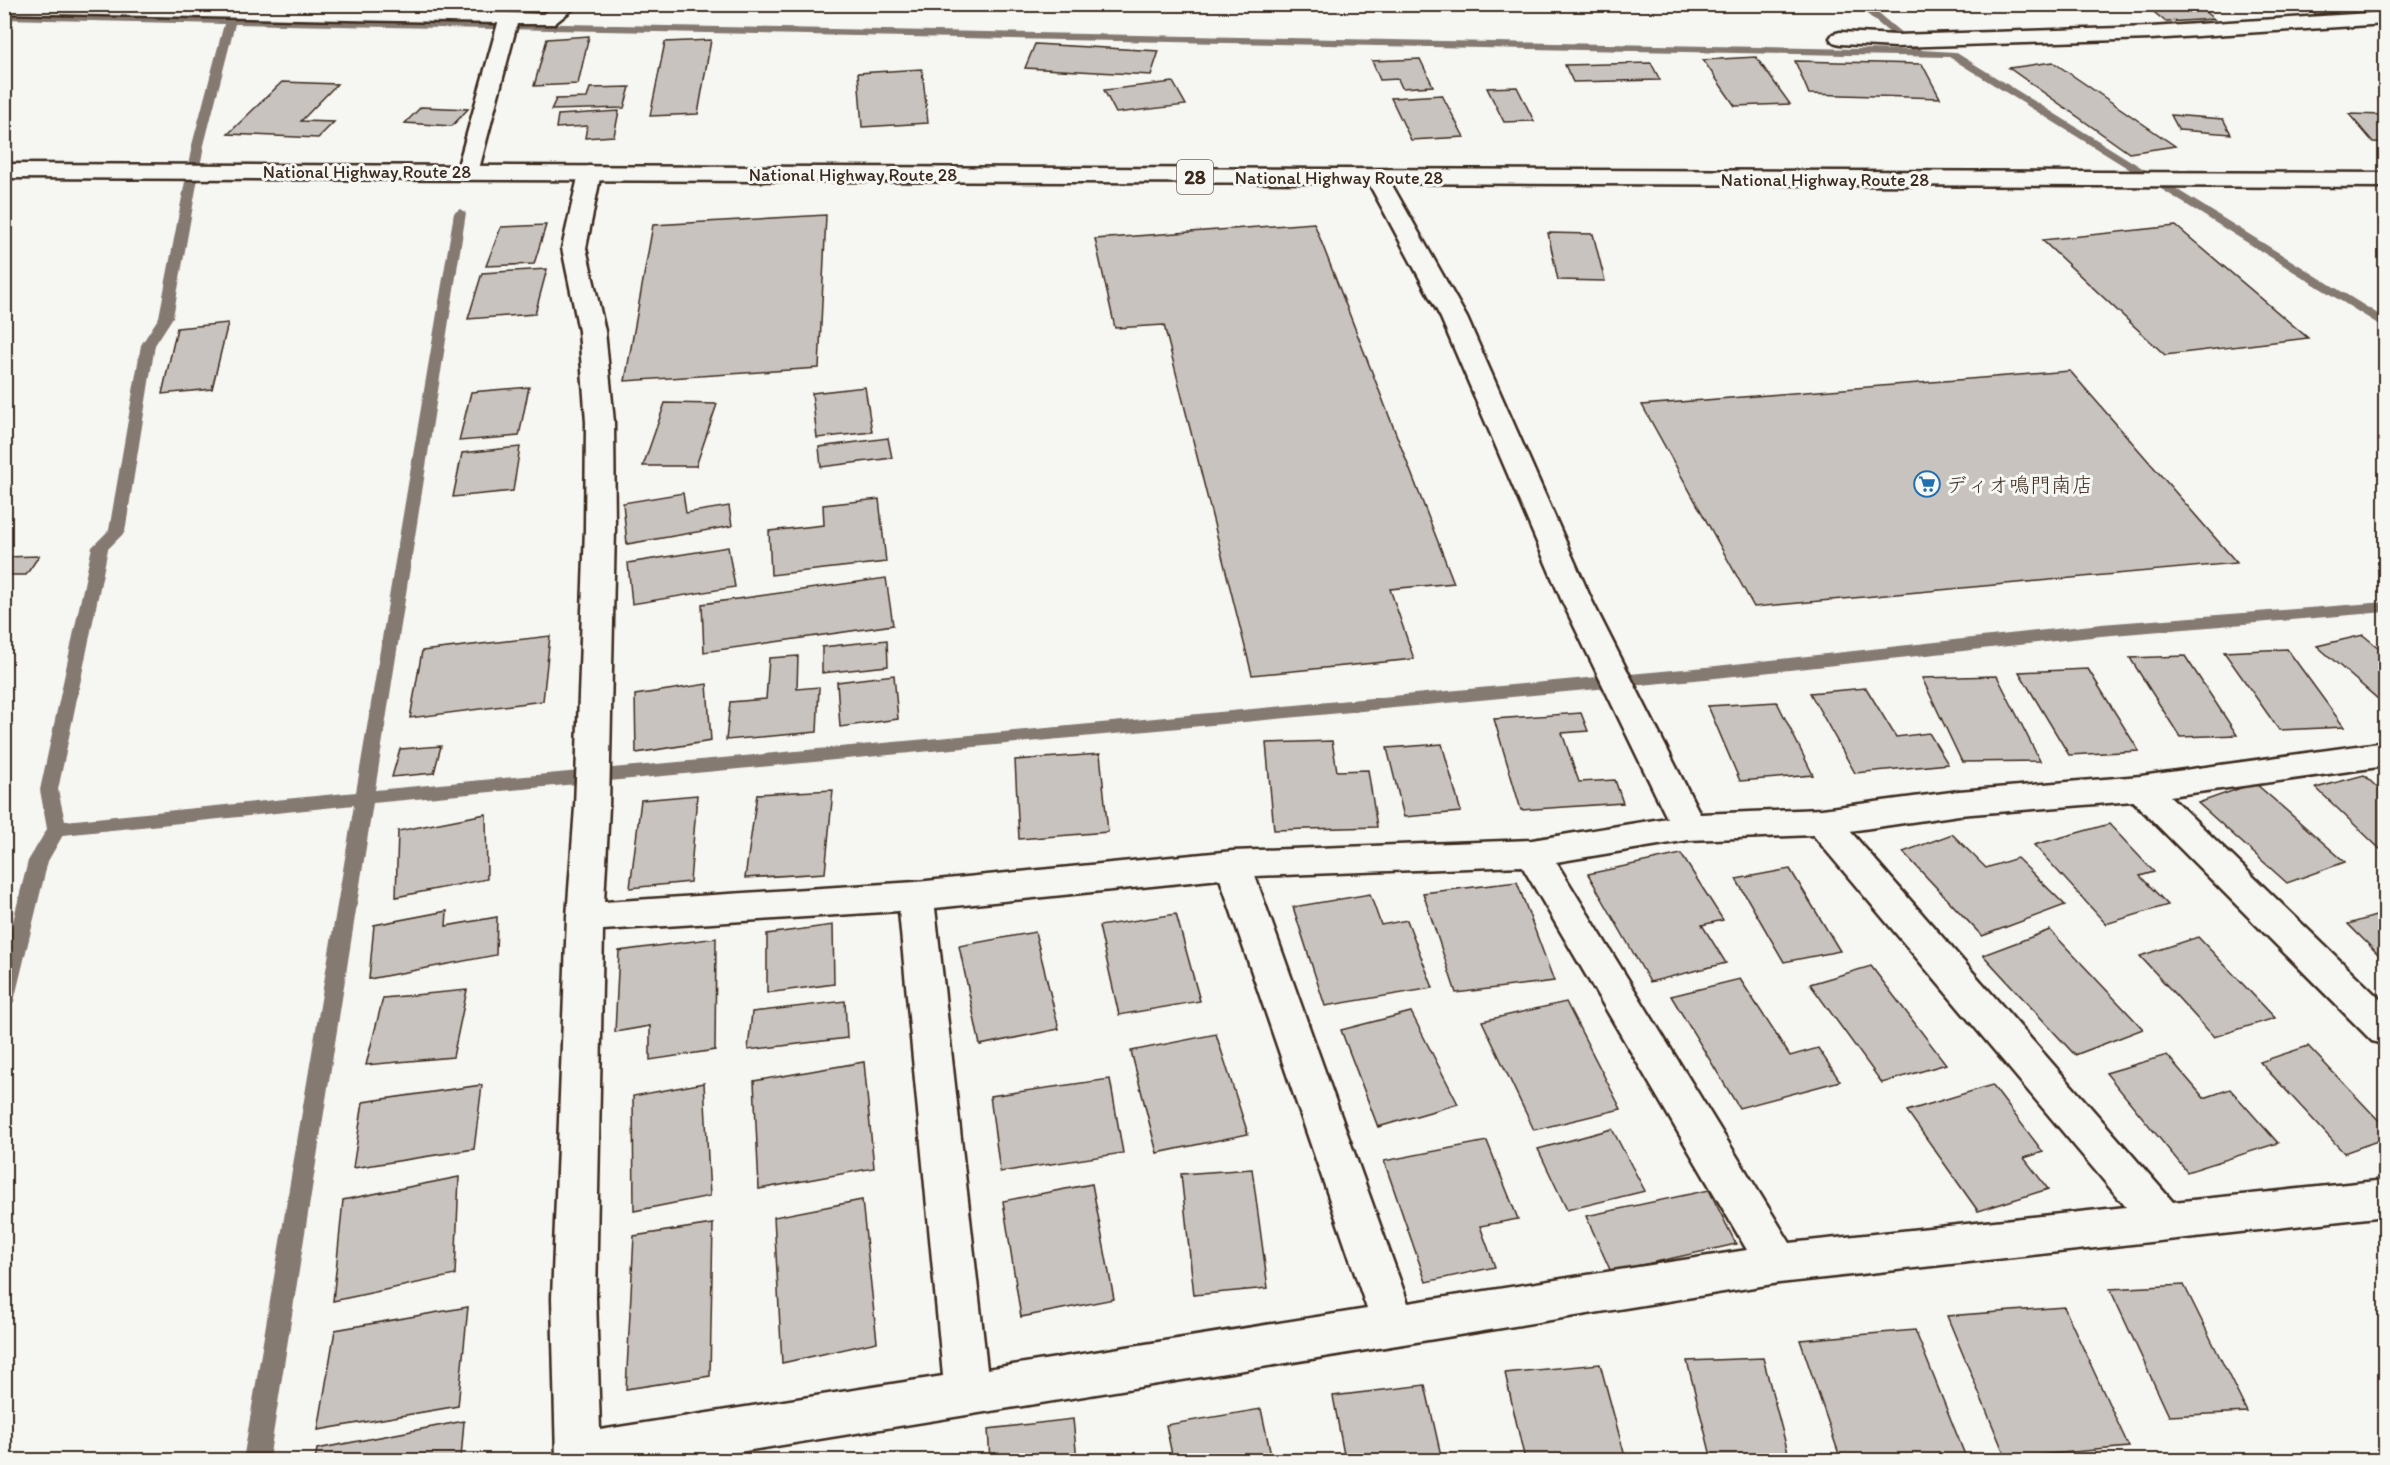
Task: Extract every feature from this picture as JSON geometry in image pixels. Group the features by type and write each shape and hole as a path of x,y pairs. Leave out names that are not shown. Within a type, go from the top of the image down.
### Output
{"main road":[{"path":"4,7 509,17 547,20 570,4"},
{"path":"2275,4 2302,23"},
{"path":"467,173 509,17"},
{"path":"1840,38 1907,41 2151,33 2385,18"},
{"name":"National Highway Route 28","path":"4,171 1377,178 2385,180"},
{"path":"590,173 574,249 592,331 600,422 600,528 593,796 585,917 574,1298 577,1458 967,1393 1395,1327 1779,1264 2385,1198"},
{"path":"1377,178 1454,318 1577,601 1689,827"},
{"path":"585,917 916,896 1233,864 1532,853 1689,827 1822,822 1959,803 2141,788 2385,754"},
{"path":"2141,788 2385,1030"},
{"path":"1822,822 2164,1222"},
{"path":"1532,853 1779,1264"},
{"path":"1233,864 1395,1327"},
{"path":"916,896 967,1393"}],"building":[{"path":"2144,4 2195,4 2214,19 2166,22"},
{"path":"2303,4 2325,4 2337,12 2316,14"},
{"path":"589,36 578,84 534,86 547,39"},
{"path":"711,40 698,114 650,116 665,42"},
{"path":"1035,44 1159,51 1151,75 1025,68"},
{"path":"1756,57 1790,104 1735,106 1703,60"},
{"path":"1420,59 1433,86 1402,88 1398,79 1380,80 1372,61"},
{"path":"1795,61 1922,64 1940,98 1809,94"},
{"path":"2053,62 2175,146 2129,153 2009,68"},
{"path":"1651,63 1660,80 1573,82 1565,65"},
{"path":"922,69 928,123 862,127 858,73"},
{"path":"282,82 337,84 301,121 334,122 318,138 228,134"},
{"path":"1173,82 1186,105 1116,113 1104,90"},
{"path":"630,87 624,108 551,110 556,99 587,98 590,88"},
{"path":"1517,87 1534,121 1504,122 1487,88"},
{"path":"1442,95 1464,137 1411,140 1391,98"},
{"path":"421,107 468,109 452,126 405,123"},
{"path":"619,111 614,136 585,138 587,126 556,128 558,115"},
{"path":"2349,114 2386,115 2386,143 2373,142"},
{"path":"2171,115 2223,119 2231,134 2179,130"},
{"path":"826,215 819,368 625,381 653,225"},
{"path":"1314,223 1454,583 1390,589 1414,659 1252,675 1164,325 1115,328 1095,239"},
{"path":"546,225 534,264 486,266 501,227"},
{"path":"2176,226 2308,338 2165,355 2042,240"},
{"path":"1548,233 1593,234 1605,281 1558,280"},
{"path":"547,269 535,314 468,319 482,273"},
{"path":"228,323 212,389 162,394 177,328"},
{"name":"ディオ鳴門南店","path":"2070,371 2237,563 1754,607 1642,405"},
{"path":"529,387 519,436 459,441 471,392"},
{"path":"865,387 872,432 817,438 812,393"},
{"path":"665,403 717,404 696,466 643,466"},
{"path":"888,438 892,458 821,467 819,447"},
{"path":"520,447 513,491 453,497 462,453"},
{"path":"683,493 686,513 729,506 732,526 627,544 623,503"},
{"path":"879,499 886,562 771,575 769,531 824,525 823,505"},
{"path":"728,547 735,587 632,604 628,563"},
{"path":"39,556 26,575 4,575 4,557"},
{"path":"886,578 893,625 704,652 702,604"},
{"path":"2363,635 2386,654 2386,706 2317,646"},
{"path":"550,636 543,701 410,718 422,651"},
{"path":"887,640 888,666 822,673 822,647"},
{"path":"2287,649 2344,727 2279,730 2224,652"},
{"path":"798,656 797,689 819,687 817,732 726,740 730,702 766,699 769,658"},
{"path":"2185,656 2237,735 2180,737 2130,658"},
{"path":"2088,669 2139,751 2069,755 2019,672"},
{"path":"894,675 898,719 840,727 837,682"},
{"path":"1997,676 2040,761 1962,762 1922,678"},
{"path":"707,684 711,741 636,753 635,695"},
{"path":"1866,688 1896,737 1929,733 1948,764 1855,773 1810,693"},
{"path":"1777,702 1813,775 1740,781 1708,706"},
{"path":"1581,713 1588,731 1562,733 1579,782 1615,780 1623,803 1521,810 1494,719"},
{"path":"1332,741 1337,771 1368,770 1377,827 1274,830 1266,743"},
{"path":"1442,744 1461,812 1404,817 1387,748"},
{"path":"441,746 434,773 392,777 400,749"},
{"path":"1100,754 1108,832 1019,839 1015,760"},
{"path":"2364,775 2386,796 2386,848 2380,849 2316,788"},
{"path":"2255,783 2345,862 2287,883 2198,803"},
{"path":"833,790 825,873 745,878 757,794"},
{"path":"697,795 690,882 630,888 641,800"},
{"path":"486,814 487,879 396,897 398,831"},
{"path":"2109,824 2154,872 2140,876 2168,905 2106,924 2034,845"},
{"path":"1952,834 1986,868 2017,858 2065,905 1982,936 1903,852"},
{"path":"1681,854 1723,920 1702,925 1726,963 1650,982 1588,874"},
{"path":"1790,869 1840,951 1784,962 1736,879"},
{"path":"1517,882 1554,981 1456,993 1423,893"},
{"path":"1370,894 1381,925 1407,920 1433,988 1325,1006 1293,907"},
{"path":"447,911 446,926 497,917 496,955 369,979 374,925"},
{"path":"2386,913 2386,962 2348,924"},
{"path":"1176,914 1200,1001 1119,1015 1099,926"},
{"path":"833,925 834,984 767,993 767,934"},
{"path":"2050,930 2143,1029 2075,1055 1983,955"},
{"path":"1035,932 1059,1029 980,1045 959,946"},
{"path":"2198,937 2275,1018 2214,1037 2140,956"},
{"path":"716,938 715,1050 650,1060 650,1026 615,1032 619,951"},
{"path":"1871,966 1946,1064 1882,1083 1810,984"},
{"path":"1740,979 1790,1056 1818,1048 1840,1081 1739,1108 1671,996"},
{"path":"467,990 453,1057 366,1065 383,998"},
{"path":"845,1001 847,1038 748,1050 752,1012"},
{"path":"1566,1002 1621,1109 1534,1130 1482,1021"},
{"path":"1411,1012 1458,1104 1378,1127 1341,1030"},
{"path":"1216,1034 1248,1134 1157,1153 1131,1051"},
{"path":"2308,1046 2386,1128 2386,1138 2344,1153 2260,1062"},
{"path":"2167,1055 2204,1098 2230,1089 2278,1143 2187,1172 2106,1073"},
{"path":"864,1062 874,1168 759,1189 754,1081"},
{"path":"1110,1079 1123,1153 1000,1172 990,1096"},
{"path":"704,1083 710,1196 634,1211 633,1096"},
{"path":"482,1085 474,1149 353,1168 363,1102"},
{"path":"1992,1085 2043,1152 2024,1158 2048,1189 1978,1211 1907,1111"},
{"path":"1612,1129 1645,1191 1567,1210 1538,1149"},
{"path":"1487,1141 1518,1219 1480,1226 1495,1267 1426,1282 1384,1161"},
{"path":"1252,1169 1268,1288 1194,1295 1181,1174"},
{"path":"459,1177 455,1275 333,1301 343,1200"},
{"path":"1092,1184 1114,1299 1021,1317 1003,1201"},
{"path":"1709,1190 1736,1244 1611,1272 1586,1216"},
{"path":"862,1200 877,1342 782,1363 774,1217"},
{"path":"713,1224 710,1376 626,1389 634,1236"},
{"path":"2184,1285 2247,1412 2169,1416 2110,1289"},
{"path":"468,1307 458,1406 318,1430 335,1330"},
{"path":"2064,1307 2129,1447 2006,1458 1947,1316"},
{"path":"1915,1330 1967,1460 1841,1460 1800,1340"},
{"path":"1763,1358 1790,1460 1712,1460 1687,1361"},
{"path":"1600,1364 1626,1460 1525,1460 1505,1373"},
{"path":"1425,1385 1442,1460 1345,1460 1333,1396"},
{"path":"1261,1409 1272,1460 1173,1460 1166,1425"},
{"path":"1073,1419 1077,1460 990,1460 988,1429"},
{"path":"464,1421 461,1458 315,1460 317,1449"}],"waterway":[{"path":"264,4 481,10 516,7 555,8 560,4"},
{"path":"1860,4 1917,50"},
{"path":"4,16 230,21"},
{"path":"57,829 49,790 100,547 117,532 148,345 166,317 198,145 230,21"},
{"path":"230,21 1951,54 2386,325"},
{"path":"364,798 460,213"},
{"path":"364,798 1716,672 2101,630 2386,607"},
{"path":"57,829 364,798"},
{"path":"256,1460 364,798"},
{"path":"4,1001 38,861 57,829"}],"place":[{"name":"ディオ鳴門南店","path":"1927,484"}]}
